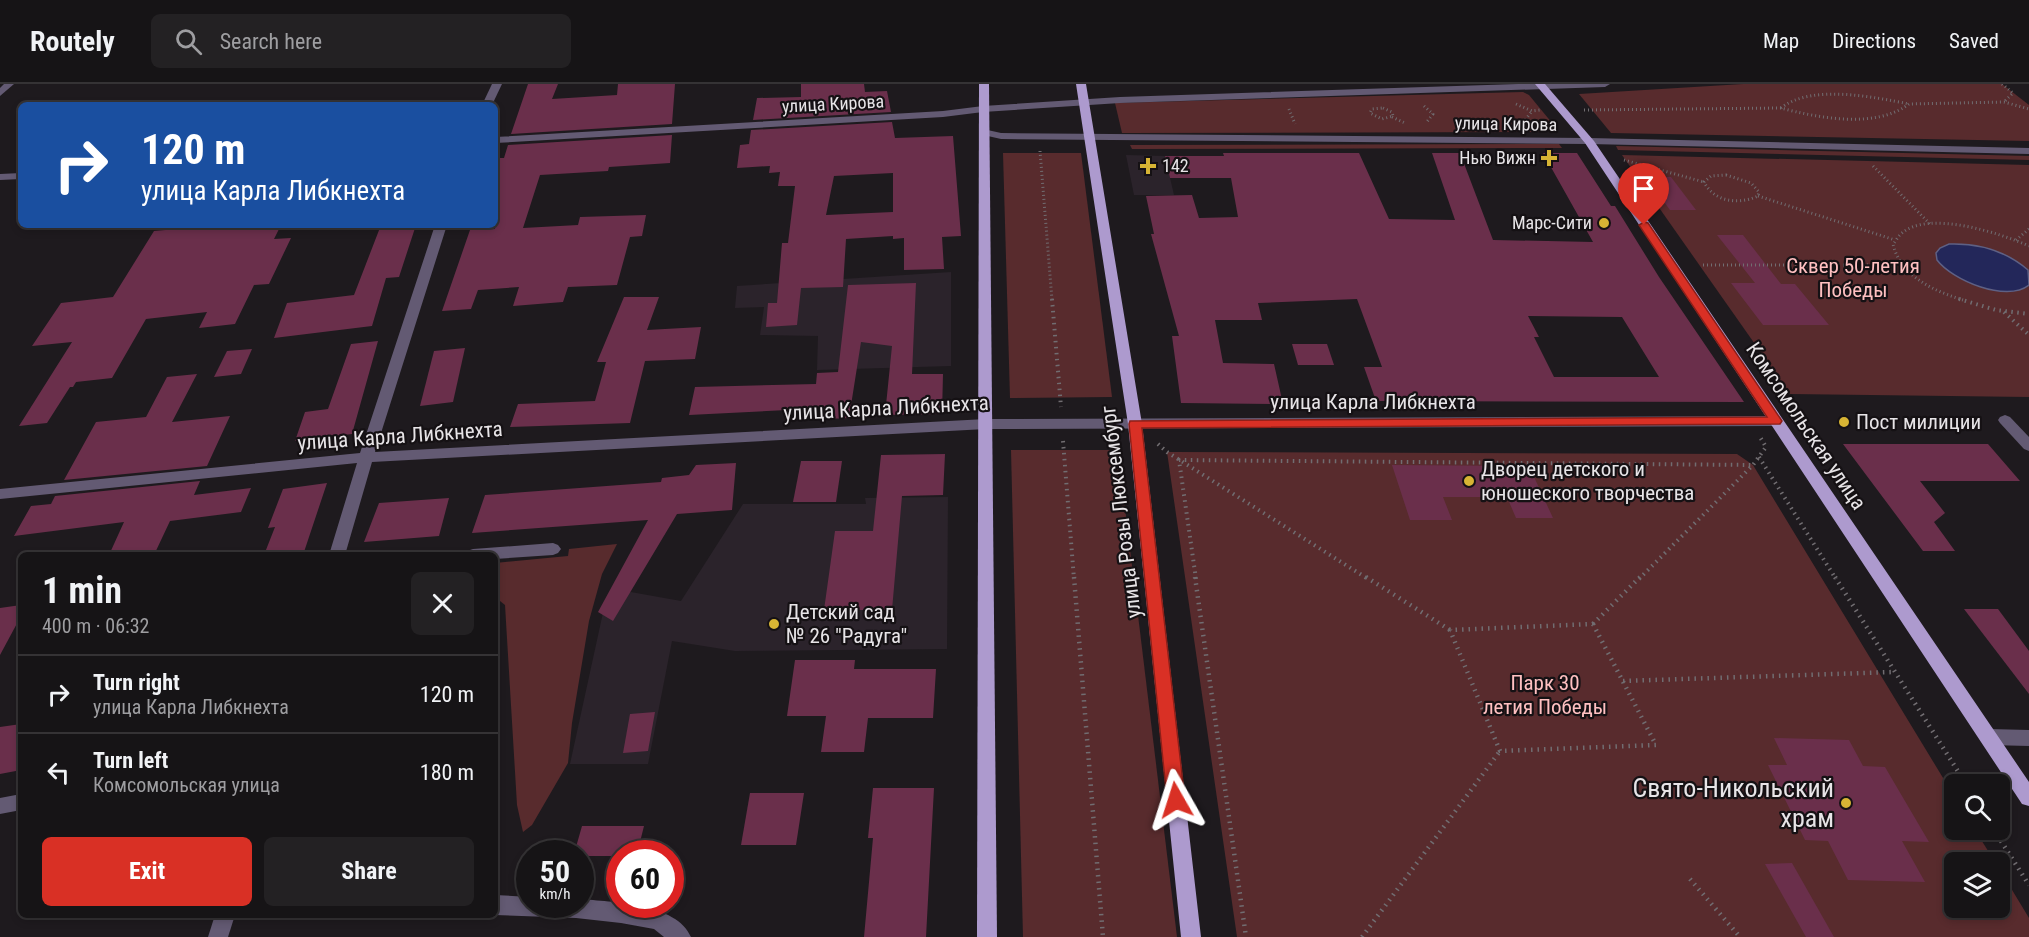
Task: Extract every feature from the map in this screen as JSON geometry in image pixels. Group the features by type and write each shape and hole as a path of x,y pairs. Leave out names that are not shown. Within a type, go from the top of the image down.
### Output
{"main road":[{"path":"984,84 987,937"},
{"name":"улица Розы Люксембург","path":"1081,84 1135,424 1191,937"},
{"name":"Комсомольская улица","path":"1541,85 1589,141 2029,798"}],"street":[{"path":"0,93 9,84"},
{"path":"488,102 497,84"},
{"path":"1244,84 1249,96"},
{"name":"улица Кирова","path":"498,140 958,113 983,109 1084,102 1605,84"},
{"name":"улица Кирова","path":"983,132 1001,136 1589,141 2029,151"},
{"path":"0,177 18,176"},
{"path":"338,552 440,228"},
{"path":"2005,420 2029,446"},
{"name":"улица Карла Либкнехта","path":"0,494 366,457 986,424 1776,421"},
{"path":"498,553 553,549"},
{"path":"1989,737 2029,738"},
{"path":"0,806 18,803"},
{"path":"498,905 576,908 621,913 658,920 681,937"},
{"path":"218,937 224,918"}],"path":[{"path":"2002,84 2013,93 2004,102"},
{"path":"1781,108 1795,99 1833,95 1871,96 1910,104 2004,102 2029,109"},
{"path":"1287,102 1298,130"},
{"path":"1563,110 1781,108 1803,114 1854,117 1899,113 1910,104"},
{"path":"1422,105 1434,114 1434,117 1425,123"},
{"path":"1392,117 1392,112 1383,108 1372,109 1370,112 1378,118 1392,117 1406,123"},
{"path":"1523,123 1532,111"},
{"path":"1039,136 1103,937"},
{"path":"1873,166 1930,225"},
{"path":"1758,196 1756,188 1735,177 1711,176 1704,182 1708,190 1730,200 1748,201 1758,196 1895,240"},
{"path":"2029,246 1966,226 1930,225 1916,226 1900,233 1893,244 1896,257 1903,265 1918,278 1948,295 2004,311 2029,314"},
{"path":"2015,240 2029,229"},
{"path":"1703,265 1903,265"},
{"path":"2004,311 2029,335"},
{"path":"1135,424 1179,460 1450,630 1593,624 1753,465 1766,447 1750,421"},
{"path":"1759,457 1959,774"},
{"path":"1179,460 1753,465"},
{"path":"1179,460 1245,937"},
{"path":"1500,751 1656,745 1593,624"},
{"path":"1450,630 1500,751"},
{"path":"1623,681 1894,672"},
{"path":"1362,937 1500,751"},
{"path":"2000,840 2029,885"},
{"path":"1690,879 1740,937"}],"shaded area":[{"name":"142","path":"1126,155 1165,156 1174,195 1134,195"},
{"path":"1949,244 1970,245 2001,253 2028,270 2029,285 2007,292 1980,287 1954,275 1937,260 1936,253 1940,248"},
{"path":"951,272 951,366 817,370 818,336 760,335 764,307 735,308 737,286"},
{"name":"Детский сад № 26 \"Радуга\"","path":"948,497 947,649 735,651 672,641 648,764 570,764 604,608 614,589 681,601 743,504 866,504 865,498"}],"green space":[{"path":"1743,84 2002,84 2029,105 2029,141 1611,133 1579,94"},
{"path":"1523,92 1529,95 1557,129 1544,132 1122,133 1115,103"},
{"path":"1559,144 1562,148 1132,149 1130,145"},
{"path":"1616,146 2029,156 2029,160 1618,150"},
{"path":"1003,153 1081,153 1112,397 1010,398"},
{"name":"Сквер 50-летия Победы","path":"1622,155 2029,165 2029,397 1790,394"},
{"path":"1011,450 1118,450 1177,937 1023,937"},
{"name":"Парк 30 летия Победы","path":"1167,452 1737,454 1753,465 1944,780 1944,840 1981,840 1989,852 1944,852 1944,918 2010,918 2010,887 2029,918 2029,937 1237,937"},
{"path":"617,544 602,574 589,621 572,723 568,763 532,825 523,832 517,805 505,605 498,599 498,563 568,556 569,549"}],"building":[{"path":"528,84 558,84 552,99 617,95 618,84 675,84 672,124 511,134"},
{"path":"801,84 864,84 865,92 887,91 891,112 753,120 757,98 801,97"},
{"path":"892,122 895,138 953,136 961,236 942,237 944,269 904,270 904,238 893,239 893,236 846,239 843,287 801,288 797,325 766,327 768,303 777,303 782,243 788,243 795,186 778,186 780,172 769,173 770,166 737,168 740,145 749,144 751,130","holes":["893,173 893,212 826,215 834,176"]},
{"path":"672,135 670,163 609,167 608,171 540,175 523,228 578,225 580,217 646,215 642,236 630,237 617,285 568,287 563,302 513,306 519,287 478,290 471,309 442,311 470,230 498,228 498,158 504,158 508,145"},
{"path":"1223,153 1359,153 1389,219 1455,220 1432,153 1460,153 1493,240 1593,242 1543,153 1577,153 1611,206 1615,206 1659,277 1744,402 1376,401 1364,367 1382,367 1357,299 1258,303 1262,320 1215,320 1223,363 1274,364 1283,404 1181,403 1172,336 1179,336 1151,234 1154,234 1146,196 1192,195 1199,218 1238,217 1231,178 1170,178 1165,156 1224,156","holes":["1528,316 1622,317 1659,377 1554,377 1534,337 1539,337"]},
{"path":"1646,177 1671,177 1696,210 1670,210"},
{"path":"188,228 280,228 274,239 291,238 269,284 254,285 235,324 199,328 207,312 146,319 112,378 76,382 73,387 70,387 47,423 19,426 72,342 32,346 61,303 113,297 154,231"},
{"path":"380,228 415,228 399,277 386,278 372,326 274,338 287,303 354,295"},
{"path":"1717,235 1743,235 1781,284 1795,284 1829,325 1763,325 1731,283 1755,283"},
{"path":"916,283 912,374 943,374 942,414 885,415 892,346 861,342 849,418 826,419 827,408 689,415 695,387 816,384 817,373 838,372 848,285"},
{"path":"624,297 659,297 647,330 701,327 695,359 645,361 630,423 510,427 518,404 595,401 606,362 597,362"},
{"path":"378,341 352,434 295,441 305,412 328,409 351,344"},
{"path":"1292,344 1327,344 1334,365 1298,365"},
{"path":"465,348 453,402 420,406 434,351"},
{"path":"252,349 241,374 214,377 227,351"},
{"path":"197,374 172,422 230,416 207,466 64,480 96,422 146,417 167,377"},
{"path":"1843,444 1988,444 2020,481 1920,481 1945,513 1934,522 1955,551 1923,551"},
{"path":"945,454 943,495 902,496 892,610 824,610 835,531 873,531 881,455"},
{"path":"801,461 842,461 836,502 793,502"},
{"path":"736,463 732,510 677,514 613,621 598,612 648,520 472,533 485,495 661,482 662,478 689,475 696,465"},
{"path":"1392,465 1529,466 1553,518 1516,518 1507,497 1443,497 1452,520 1410,520"},
{"path":"200,481 194,495 251,488 241,512 170,521 155,552 110,552 124,522 14,536 31,506 51,504 55,496"},
{"path":"327,483 304,552 265,552 275,527 268,528 283,489"},
{"path":"449,498 439,536 364,542 379,503"},
{"path":"18,605 18,622 0,655 0,608"},
{"path":"1964,609 1998,609 2029,651 2029,694"},
{"path":"795,660 855,660 854,669 936,669 933,718 868,718 864,752 821,752 826,716 787,716"},
{"path":"655,712 648,751 623,753 630,714"},
{"path":"18,724 18,771 0,774 0,727"},
{"name":"Свято-Никольский храм","path":"1774,738 1849,740 1863,766 1885,767 1929,842 1902,841 1925,882 1848,880 1828,841 1805,840 1768,765 1787,765"},
{"path":"873,788 934,788 926,937 864,937 873,838 868,838"},
{"path":"750,793 804,793 796,845 741,845"},
{"path":"582,826 644,826 640,840 606,840 606,856 594,856 594,840 578,840"},
{"path":"1792,863 1834,937 1806,937 1765,864"}],"place":[{"name":"Нью Вижн","path":"1549,158"},
{"name":"142","path":"1148,166"},
{"name":"Марс-Сити","path":"1604,223"},
{"name":"Пост милиции","path":"1844,422"},
{"name":"Дворец детского и юношеского творчества","path":"1469,481"},
{"name":"Детский сад № 26 \"Радуга\"","path":"774,624"},
{"name":"Свято-Никольский храм","path":"1846,803"}],"route":[{"path":"1176,800 1135,424 1776,421 1644,225"}]}
